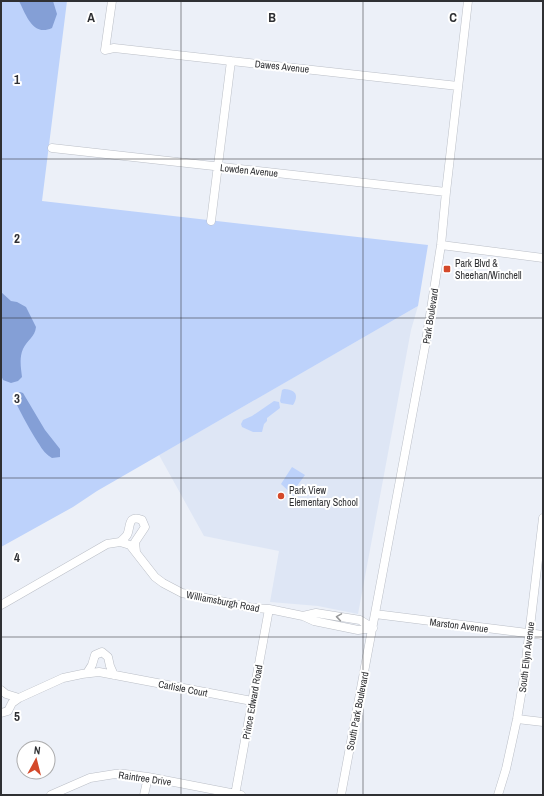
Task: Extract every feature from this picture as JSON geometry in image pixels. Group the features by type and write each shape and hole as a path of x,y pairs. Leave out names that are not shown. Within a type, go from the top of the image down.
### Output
{"street":[{"name":"Dawes Avenue","path":"112,1 105,50 114,48 458,86"},
{"name":"Park Boulevard","path":"373,628 426,341 441,245 468,1"},
{"path":"211,222 231,61"},
{"name":"Lowden Avenue","path":"52,148 446,192"},
{"path":"441,245 543,258"},
{"path":"1,605 107,544 120,542 126,537 132,520 137,518 142,520 145,527 135,542 136,552"},
{"name":"South Ellyn Avenue","path":"498,795 517,719 524,677 543,518"},
{"name":"Williamsburgh Road","path":"120,542 130,545 155,576 163,583 182,593 253,608 269,609 303,616 358,630 373,628"},
{"name":"Prince Edward Road","path":"237,795 269,609"},
{"name":"Marston Avenue","path":"375,614 543,635"},
{"name":"South Park Boulevard","path":"341,795 373,628"},
{"path":"87,673 92,665 95,655 102,652 108,657 114,675"},
{"name":"Carlisle Court","path":"1,713 8,711 12,703 19,698 63,678 100,672 252,701"},
{"path":"1,690 6,694 19,698"},
{"path":"517,719 543,722"},
{"name":"Raintree Drive","path":"51,795 90,778 102,775 125,774 148,777 237,795"},
{"path":"144,795 148,777"}],"shaded area":[{"path":"1,1 67,1 42,201 428,245 418,306 97,491 73,507 1,547"},
{"path":"19,1 53,1 57,14 52,28 40,30 35,27 31,23"},
{"path":"1,292 11,301 17,302 26,307 36,327 22,352 22,377 18,381 11,383 3,380 1,375"},
{"name":"Park View Elementary School","path":"418,306 411,330 358,614 318,606 270,602 279,551 204,536 159,455"},
{"path":"284,389 294,392 296,398 293,405 281,403 282,390"},
{"path":"17,392 23,393 45,430 60,449 60,457 52,458 46,454 42,448 15,401 14,397"},
{"path":"274,401 279,402 280,408 267,418 262,432 253,432 242,427 241,424 243,420 252,416"},
{"path":"292,467 305,475 297,486 300,488 294,496 281,484"}],"place":[{"name":"Park Blvd & Sheehan/Winchell","path":"447,269"},
{"name":"Park View Elementary School","path":"281,496"}]}
